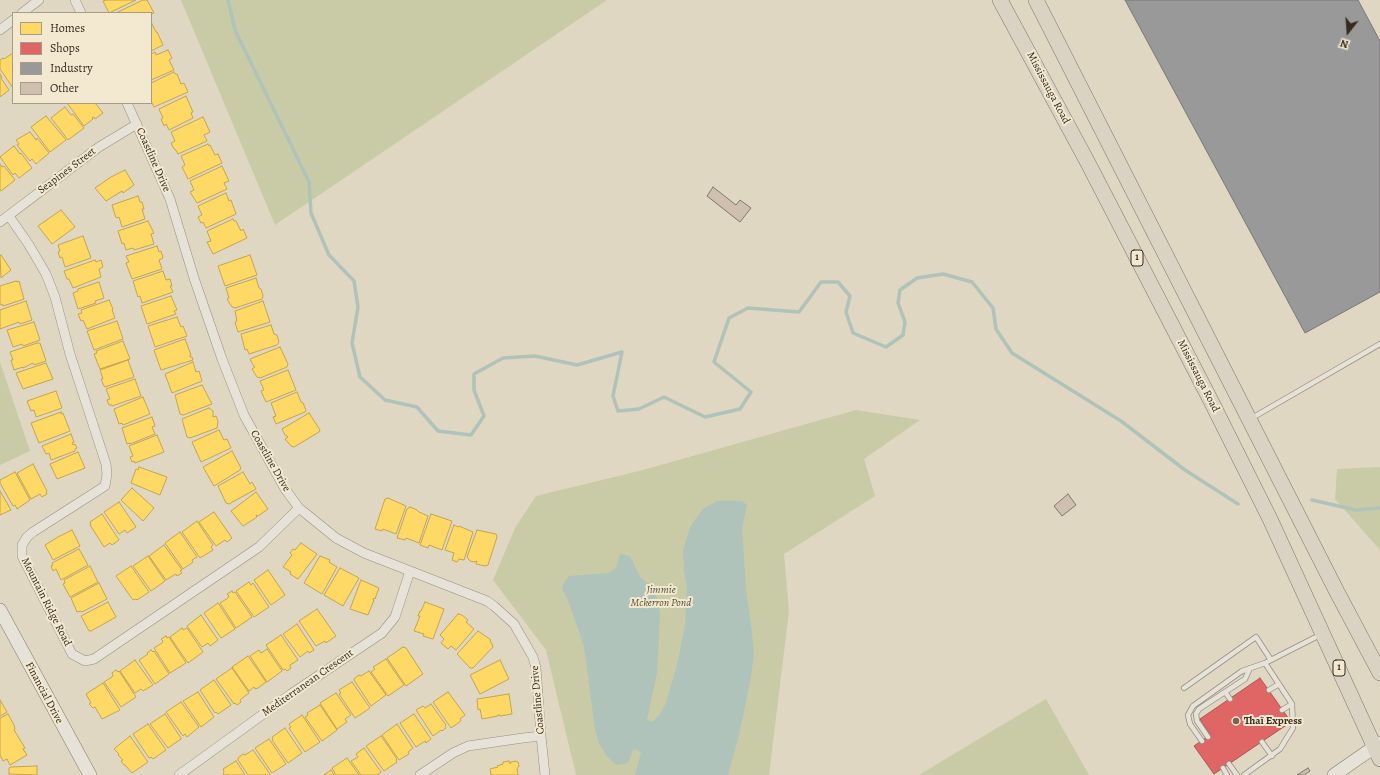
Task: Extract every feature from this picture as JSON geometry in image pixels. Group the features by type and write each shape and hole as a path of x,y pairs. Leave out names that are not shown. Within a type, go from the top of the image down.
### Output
{"main road":[{"name":"Mississauga Road","path":"1000,0 1088,163 1206,392 1270,519 1378,750"},
{"path":"1036,0 1336,592 1378,668"}],"street":[{"path":"23,12 39,0"},
{"path":"75,0 81,12"},
{"path":"0,30 12,21"},
{"name":"Coastline Drive","path":"127,104 170,199 196,285 244,415 285,490 299,508 336,538 364,553 487,601 514,624 533,657 536,668 545,775"},
{"name":"Seapines Street","path":"0,222 99,147 137,124"},
{"name":"Mountain Ridge Road","path":"9,216 46,274 55,297 70,354 106,464 107,474 105,486 33,532 27,537 22,545 22,556 72,654 85,661 94,659 259,547 299,508"},
{"name":"Mediterranean Crescent","path":"178,775 291,694 382,633 395,617 410,571"},
{"name":"Financial Drive","path":"0,610 90,775"},
{"path":"420,775 453,753 468,746 541,736"},
{"path":"1334,775 1378,750"}],"lane":[{"path":"1250,420 1380,344"},
{"path":"1202,741 1190,724 1188,715 1193,706 1242,671 1265,663 1323,633"},
{"path":"1184,688 1256,638 1271,660"},
{"path":"1244,775 1280,749 1292,728 1292,704 1265,663"},
{"path":"1208,737 1197,721 1196,714 1199,709 1245,679 1250,668"},
{"path":"1269,690 1279,684"},
{"path":"1225,692 1230,699"},
{"path":"1282,710 1292,704"},
{"path":"1262,742 1272,756"},
{"path":"1229,764 1237,775"},
{"path":"1222,768 1227,775"}],"green space":[{"path":"181,0 607,0 275,225"},
{"path":"0,362 30,451 0,465"},
{"name":"Jimmie Mckerron Pond","path":"856,410 920,420 864,459 875,496 784,554 789,611 769,775 576,775 546,650 493,580 515,528 536,496 643,470"},
{"path":"1380,467 1380,550 1335,499 1337,469"},
{"path":"1046,699 1089,775 919,775 997,728"}],"shaded area":[{"path":"717,501 742,501 747,505 742,528 746,589 754,653 751,677 739,735 728,775 635,775 641,752 633,749 628,763 616,765 606,755 599,743 595,729 584,646 568,600 562,589 563,584 569,576 608,573 616,568 620,554 630,556 640,577 651,586 657,598 660,614 657,673 647,720 652,722 660,714 666,703 678,661 685,625 687,586 684,573 683,550 691,525 703,509"}],"building: Homes":[{"path":"136,0 111,12 108,12 103,1"},
{"path":"143,0 147,0 154,13 152,14 152,12 118,12"},
{"path":"152,24 157,32 163,45 152,50"},
{"path":"168,50 172,58 169,60 174,70 152,80 152,54 155,52 156,55"},
{"path":"12,54 12,87 0,69 0,60 3,58 4,59"},
{"path":"174,72 177,74 181,84 184,83 188,92 154,107 152,103 152,83"},
{"path":"0,74 9,90 0,97"},
{"path":"186,96 193,112 191,113 193,118 169,130 166,124 164,126 161,119 163,118 159,109"},
{"path":"68,104 96,104 103,113 95,119 94,117 92,118 93,119 84,126"},
{"path":"65,107 71,115 73,114 84,128 68,140 51,118"},
{"path":"46,116 66,140 50,152 31,127"},
{"path":"203,117 210,132 204,135 207,141 178,154 171,143 175,141 171,132"},
{"path":"30,132 49,153 36,164 32,159 30,161 17,145 19,144 16,140"},
{"path":"208,144 215,155 218,154 222,163 188,179 182,167 185,165 181,156"},
{"path":"14,146 32,168 19,178 15,173 13,175 0,157"},
{"path":"0,164 2,167 4,166 15,180 1,191 0,189"},
{"path":"222,166 229,181 224,183 227,189 197,203 190,192 194,190 190,181"},
{"path":"125,170 134,185 123,193 122,191 106,201 95,188 111,177"},
{"path":"226,193 229,201 231,200 236,214 206,228 198,217 202,215 198,206"},
{"path":"138,196 140,202 142,202 144,209 142,209 145,219 122,227 119,217 116,218 112,205"},
{"path":"61,210 75,227 52,244 38,226"},
{"path":"233,219 236,221 241,231 243,229 247,238 213,254 207,242 211,241 207,231"},
{"path":"148,221 154,233 151,234 154,244 134,250 133,248 126,250 124,243 122,244 118,231"},
{"path":"83,236 91,258 65,267 62,257 60,258 58,252 60,251 58,245"},
{"path":"157,246 159,252 161,251 163,258 159,260 162,269 132,279 126,263 129,262 126,256"},
{"path":"1,255 11,270 1,278 0,256"},
{"path":"250,255 257,275 225,286 218,266"},
{"path":"95,260 96,262 101,260 103,267 99,269 101,277 73,288 64,271"},
{"path":"163,271 166,280 170,279 172,286 170,286 173,292 142,303 140,296 138,297 133,281"},
{"path":"256,278 263,296 262,299 235,308 232,307 227,299 229,298 226,288"},
{"path":"19,281 24,299 3,306 2,304 0,305 0,286"},
{"path":"99,282 104,298 95,301 96,303 78,309 73,293 78,291 78,289"},
{"path":"171,296 177,310 174,311 176,314 147,324 141,306"},
{"path":"109,300 115,318 87,329 83,320 81,321 78,314 82,313 81,310"},
{"path":"26,301 32,320 20,324 19,322 0,329 0,310"},
{"path":"263,301 270,322 238,332 235,322 237,321 235,311"},
{"path":"177,317 187,336 155,347 148,326"},
{"path":"117,321 123,339 94,350 87,331"},
{"path":"34,322 40,340 23,346 22,344 13,347 7,330"},
{"path":"271,325 274,334 277,335 279,342 277,345 249,354 247,349 245,350 241,334"},
{"path":"185,339 191,355 190,357 192,357 193,360 161,370 154,350"},
{"path":"123,341 130,359 100,369 94,354 97,353 96,351"},
{"path":"40,343 46,361 34,365 33,363 23,368 14,370 10,352"},
{"path":"280,347 288,364 287,367 260,378 257,377 252,369 255,367 250,359"},
{"path":"128,360 134,377 105,387 101,379 103,379 100,370"},
{"path":"193,362 196,372 199,371 202,381 172,393 165,374"},
{"path":"46,363 53,379 23,389 16,373"},
{"path":"288,370 296,390 266,402 261,391 264,390 260,381"},
{"path":"135,379 141,396 112,406 109,405 107,400 110,399 106,389"},
{"path":"202,385 212,404 183,415 180,414 175,395"},
{"path":"56,391 62,408 36,417 34,410 31,411 27,401"},
{"path":"297,392 306,410 305,412 276,424 273,417 276,416 271,403"},
{"path":"143,397 150,414 123,425 122,423 119,424 114,409"},
{"path":"209,408 213,411 213,417 216,416 218,421 217,428 190,438 187,437 182,419"},
{"path":"61,412 61,414 63,413 70,431 39,443 31,423"},
{"path":"309,413 320,430 319,432 294,447 291,446 285,439 288,437 282,429"},
{"path":"152,417 155,426 152,427 155,434 127,444 122,428"},
{"path":"219,430 224,440 227,439 231,448 201,462 192,442"},
{"path":"71,434 74,442 72,443 73,445 75,444 77,448 75,451 51,460 49,453 46,454 42,446"},
{"path":"157,435 164,452 135,463 134,461 132,462 130,457 133,456 129,446"},
{"path":"232,451 241,468 240,470 214,486 203,467"},
{"path":"78,452 85,468 57,479 50,464"},
{"path":"33,464 47,491 47,494 42,497 40,494 31,499 17,473"},
{"path":"139,467 167,477 160,495 131,483 136,469 138,470"},
{"path":"15,472 30,500 17,509 15,505 13,506 0,483 0,480"},
{"path":"243,472 250,484 252,482 256,489 229,504 226,503 218,486"},
{"path":"132,488 154,508 143,521 121,500"},
{"path":"0,491 11,510 0,515"},
{"path":"256,492 268,509 258,516 256,515 257,517 243,526 231,511"},
{"path":"388,498 406,506 396,534 383,529 382,531 375,529 385,499"},
{"path":"119,502 136,527 127,533 125,530 119,534 104,512"},
{"path":"410,507 428,516 419,543 406,538 405,540 397,538 407,509"},
{"path":"214,512 232,538 227,542 225,540 216,546 199,522"},
{"path":"102,514 119,540 112,545 110,543 104,547 90,525 90,522"},
{"path":"431,514 452,521 442,550 429,545 428,548 420,545"},
{"path":"197,521 213,545 211,547 213,550 200,558 182,532"},
{"path":"454,525 473,532 464,560 459,559 457,562 452,560 454,553 445,550"},
{"path":"72,530 80,546 53,560 45,545"},
{"path":"477,530 496,534 497,537 488,565 485,566 476,564 477,561 470,561 467,557"},
{"path":"180,532 197,557 183,569 165,543"},
{"path":"301,543 317,554 298,579 283,567 292,555 290,553 293,549 295,550"},
{"path":"164,545 182,570 180,571 182,573 177,576 176,574 166,580 149,556"},
{"path":"79,549 88,565 61,580 56,569 53,571 51,566 53,565 52,563"},
{"path":"148,556 165,581 151,591 133,566"},
{"path":"320,556 330,560 329,562 337,567 322,594 304,583"},
{"path":"90,566 98,582 70,597 63,584 65,583 64,580"},
{"path":"131,566 149,592 137,600 133,600 116,576"},
{"path":"340,568 359,578 343,606 324,595"},
{"path":"268,570 285,595 271,605 254,580"},
{"path":"361,580 379,588 368,615 350,609"},
{"path":"249,582 251,585 253,583 269,607 254,617 236,591"},
{"path":"99,583 107,599 82,612 77,612 71,598"},
{"path":"232,591 233,593 235,592 252,617 236,628 220,603 228,598 229,596 227,594"},
{"path":"108,602 116,617 89,631 81,616"},
{"path":"425,602 444,609 433,639 414,631 420,616 418,616"},
{"path":"218,603 235,629 221,638 204,613"},
{"path":"317,609 336,636 326,643 325,641 316,646 299,621"},
{"path":"458,614 462,615 468,620 466,622 474,629 456,650 451,646 448,649 441,643 444,639 440,635"},
{"path":"201,615 218,640 210,646 208,643 202,647 187,626"},
{"path":"297,624 314,650 309,653 308,651 300,657 283,634"},
{"path":"182,628 183,630 187,628 203,652 188,663 170,637"},
{"path":"478,631 491,640 490,641 493,647 473,668 470,668 457,654"},
{"path":"281,635 298,660 290,665 291,668 287,671 285,669 283,670 266,645"},
{"path":"166,636 167,638 169,637 186,663 170,673 154,648 162,643 163,641 161,639"},
{"path":"403,647 406,648 423,674 406,686 387,658"},
{"path":"267,649 282,671 267,682 250,656 259,650 261,653"},
{"path":"151,650 153,652 154,651 169,674 155,684 139,660"},
{"path":"248,656 266,682 258,688 255,689 254,687 249,691 232,667"},
{"path":"386,659 404,685 388,696 371,672 375,669 373,667"},
{"path":"135,660 153,685 143,691 141,689 135,693 120,671"},
{"path":"500,660 509,679 480,694 470,675"},
{"path":"232,668 249,693 240,700 241,702 237,705 235,703 234,704 216,679"},
{"path":"116,670 118,672 119,671 136,697 121,707 104,682 112,677 112,673"},
{"path":"369,671 386,695 371,706 354,680 359,675 361,676"},
{"path":"214,680 231,705 218,714 216,712 215,713 200,690"},
{"path":"352,682 370,708 355,718 339,694 341,693 339,690"},
{"path":"103,683 120,710 102,719 95,707 93,708 89,704 91,703 86,694"},
{"path":"198,692 214,717 201,727 183,701"},
{"path":"448,692 465,715 460,719 461,721 451,728 433,702"},
{"path":"336,693 351,715 345,719 347,722 337,729 320,703"},
{"path":"509,694 512,714 498,715 482,719 480,709 478,710 477,699"},
{"path":"0,700 7,712 0,716"},
{"path":"181,702 199,727 187,737 185,734 183,736 166,712"},
{"path":"431,704 446,725 446,728 433,736 416,710 423,706 425,708"},
{"path":"320,705 337,730 322,741 305,717 308,715 307,713"},
{"path":"8,714 14,725 14,730 25,748 23,749 27,755 10,765 7,759 3,761 0,755 0,718"},
{"path":"165,714 181,738 168,748 150,724"},
{"path":"414,714 431,739 416,747 400,723"},
{"path":"302,715 320,742 305,752 289,728 291,727 289,724"},
{"path":"148,724 166,750 153,759 151,757 149,758 133,734"},
{"path":"397,724 413,748 408,752 409,754 399,760 382,735"},
{"path":"285,728 302,753 288,763 272,740 272,737"},
{"path":"130,736 148,762 132,773 121,761 123,760 114,749"},
{"path":"381,736 397,759 397,762 384,771 366,746"},
{"path":"269,739 286,764 272,773 255,748"},
{"path":"364,748 381,772 377,775 361,775 351,761 358,757 356,754"},
{"path":"253,750 270,774 269,775 248,775 238,760 238,758 243,754 245,755"},
{"path":"347,758 359,775 336,775 332,768"},
{"path":"236,761 245,775 224,775 223,769"},
{"path":"509,761 510,764 511,762 515,761 518,762 518,775 491,775 490,769 498,767 497,766 503,764 503,762"},
{"path":"37,766 37,775 9,774 9,768 11,767"},
{"path":"331,770 334,775 324,775"}],"building: Shops":[{"path":"1260,678 1291,722 1214,774 1194,746 1210,735 1200,719"}],"building: Industry":[{"path":"1125,0 1358,0 1380,41 1380,292 1305,333"}],"building: Other":[{"path":"713,187 736,205 740,200 751,208 740,222 707,196"},
{"path":"1068,494 1076,505 1062,516 1054,506"},
{"path":"1308,768 1310,771 1304,775 1297,775"}],"waterway":[{"path":"228,0 235,30 309,182 311,213 329,255 354,281 358,307 352,343 360,377 385,400 417,407 438,431 471,435 484,416 474,390 474,374 503,358 535,356 577,365 622,352 613,396 618,411 639,409 664,397 705,417 740,409 751,392 714,362 729,318 748,308 799,312 821,282 838,282 850,296 846,312 853,333 886,347 903,335 905,322 898,303 900,290 917,278 943,274 972,282 993,308 996,329 1012,353 1121,421 1185,470 1238,504"},
{"path":"1312,500 1356,510 1380,508"}],"place":[{"name":"Thaï Express","path":"1236,721"}]}
